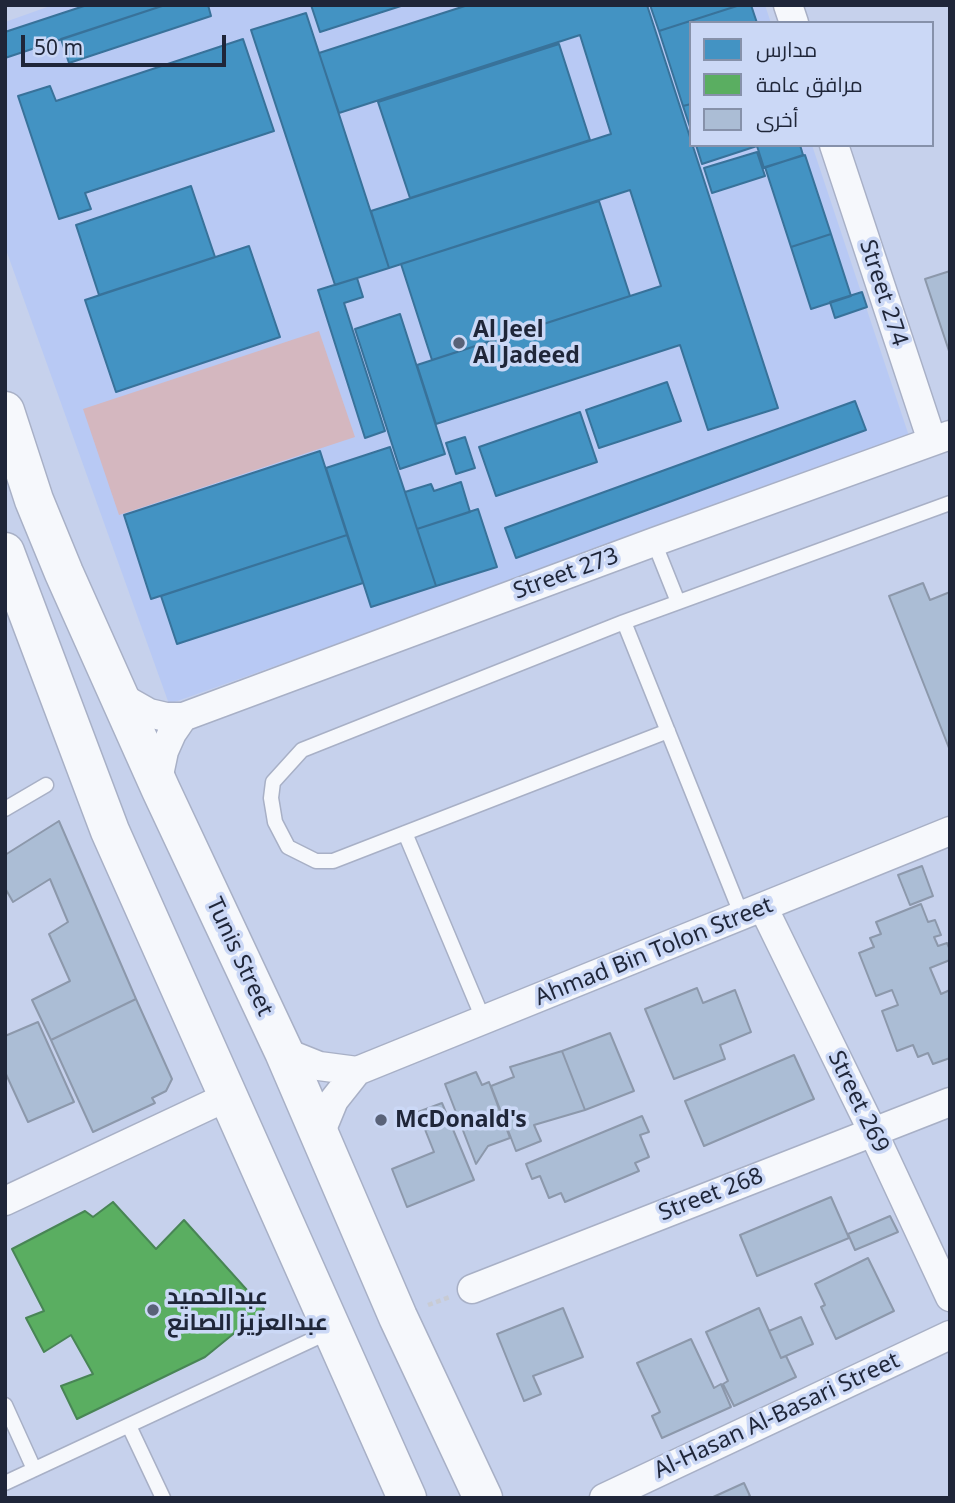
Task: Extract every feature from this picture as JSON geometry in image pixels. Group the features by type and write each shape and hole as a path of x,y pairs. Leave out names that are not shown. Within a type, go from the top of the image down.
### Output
{"main road":[{"name":"Tunis Street","path":"5,411 34,500 119,696 284,1052 398,1317 482,1498"},
{"path":"5,453 34,500"},
{"path":"5,552 110,831 408,1493"}],"street":[{"name":"Street 274","path":"835,147 941,438"},
{"name":"Street 273","path":"119,696 149,713 183,717 941,438"},
{"path":"161,790 160,771 164,751 183,717"},
{"name":"Ahmad Bin Tolon Street","path":"320,1134 334,1100 357,1072 950,831"},
{"name":"Street 269","path":"753,912 873,1132 950,1297"},
{"path":"284,1052 319,1066 357,1072"},
{"path":"5,1201 229,1096"},
{"name":"Street 268","path":"472,1289 950,1102"},
{"name":"Al-Hasan Al-Basari Street","path":"604,1498 950,1335"}],"lane":[{"path":"668,731 333,861 316,861 288,847 275,822 271,798 273,782 302,750 624,622 950,503"},
{"path":"654,542 678,602"},
{"path":"624,622 668,731 753,912"},
{"path":"5,809 46,785"},
{"path":"405,833 484,1021"},
{"path":"5,1483 333,1330"},
{"path":"5,1405 34,1469"},
{"path":"129,1426 163,1498"}],"path":[{"path":"398,1317 472,1289"}],"shaded area":[{"name":"Al Jeel Al Jadeed","path":"53,5 765,5 770,21 689,21 689,147 813,147 910,439 169,704 5,247 5,22"},
{"path":"319,331 355,437 119,515 83,409"}],"building: مدارس":[{"path":"87,5 165,5 5,58 5,32"},
{"path":"165,5 208,5 211,16 69,63 61,39"},
{"path":"311,5 404,5 320,32"},
{"path":"468,5 647,5 689,134 689,147 693,147 778,408 708,430 680,345 436,424 417,365 661,286 630,190 389,268 371,211 611,134 580,35 339,113 319,53"},
{"path":"650,5 740,5 689,21 659,31"},
{"path":"740,5 751,5 756,21 690,21"},
{"path":"306,13 389,268 335,285 251,30"},
{"path":"689,21 689,104 683,106 659,31"},
{"path":"243,39 274,131 85,193 91,209 59,219 18,96 50,86 56,101"},
{"path":"559,44 590,140 410,198 378,102"},
{"path":"689,104 689,124 683,106"},
{"path":"697,147 754,147 702,164"},
{"path":"757,147 801,147 803,155 764,168"},
{"path":"757,152 765,176 712,193 704,168"},
{"path":"805,155 831,234 791,247 765,167"},
{"path":"191,186 215,257 99,295 76,225"},
{"path":"599,201 630,296 432,360 401,264"},
{"path":"831,234 851,296 811,309 791,247"},
{"path":"249,246 280,337 116,392 85,300"},
{"path":"357,278 363,297 344,303 385,431 365,438 318,290"},
{"path":"862,292 867,307 835,318 830,302"},
{"path":"400,314 445,454 400,469 355,329"},
{"path":"667,382 681,421 599,448 586,410"},
{"path":"855,401 866,430 516,558 505,528"},
{"path":"580,412 597,462 496,496 479,447"},
{"path":"465,437 475,468 456,474 446,443"},
{"path":"390,447 436,586 371,607 326,468"},
{"path":"320,451 347,535 151,599 124,515"},
{"path":"461,482 470,512 417,529 405,492 431,484 434,491"},
{"path":"478,509 497,567 436,586 417,529"},
{"path":"347,535 363,583 177,644 161,596"}],"building: مرافق عامة":[{"name":"عبدالحميد عبدالعزيز الصانع","path":"113,1202 156,1249 184,1220 264,1309 205,1357 77,1419 61,1386 93,1374 71,1335 44,1352 26,1318 44,1311 12,1249 85,1211 93,1217"}],"building: أخرى":[{"path":"950,271 950,354 925,279"},
{"path":"923,583 930,600 950,592 949,748 889,596"},
{"path":"59,821 136,999 51,1040 32,1000 70,981 49,934 68,922 50,879 13,902 5,888 5,855"},
{"path":"922,866 933,896 910,905 898,875"},
{"path":"921,904 928,922 935,920 941,935 934,937 938,946 947,943 950,950 950,960 930,968 941,994 950,990 950,1058 933,1064 928,1053 918,1057 913,1045 897,1051 882,1011 898,1005 892,990 876,996 859,953 874,947 870,938 881,934 876,922"},
{"path":"697,988 703,1003 735,990 751,1032 720,1045 725,1059 674,1079 645,1009"},
{"path":"136,999 172,1079 166,1091 152,1098 155,1103 93,1132 51,1040"},
{"path":"38,1022 74,1102 28,1122 5,1072 5,1036"},
{"path":"610,1033 634,1091 585,1110 562,1051"},
{"path":"562,1051 585,1110 534,1125 541,1141 516,1151 491,1086 514,1077 510,1067"},
{"path":"794,1055 814,1099 704,1146 685,1101"},
{"path":"476,1072 482,1085 489,1082 510,1138 488,1146 476,1164 445,1084"},
{"path":"442,1103 474,1180 407,1207 392,1169 434,1152 418,1112"},
{"path":"642,1116 649,1132 640,1135 649,1157 635,1163 639,1171 565,1202 561,1193 549,1198 540,1176 532,1179 526,1164"},
{"path":"831,1197 849,1238 757,1276 740,1235"},
{"path":"890,1216 898,1232 855,1250 848,1234"},
{"path":"868,1258 894,1311 836,1339 821,1307 825,1305 815,1284"},
{"path":"563,1308 583,1357 533,1376 541,1394 524,1401 497,1334"},
{"path":"759,1308 781,1358 786,1356 796,1377 734,1406 723,1384 728,1381 706,1332"},
{"path":"801,1317 813,1344 781,1358 769,1331"},
{"path":"691,1339 714,1388 721,1384 731,1407 662,1438 652,1416 660,1412 637,1363"},
{"path":"744,1483 750,1496 746,1498 711,1498"}],"place":[{"name":"Al Jeel Al Jadeed","path":"459,343"},
{"name":"McDonald's","path":"381,1120"},
{"name":"عبدالحميد عبدالعزيز الصانع","path":"153,1310"}]}
